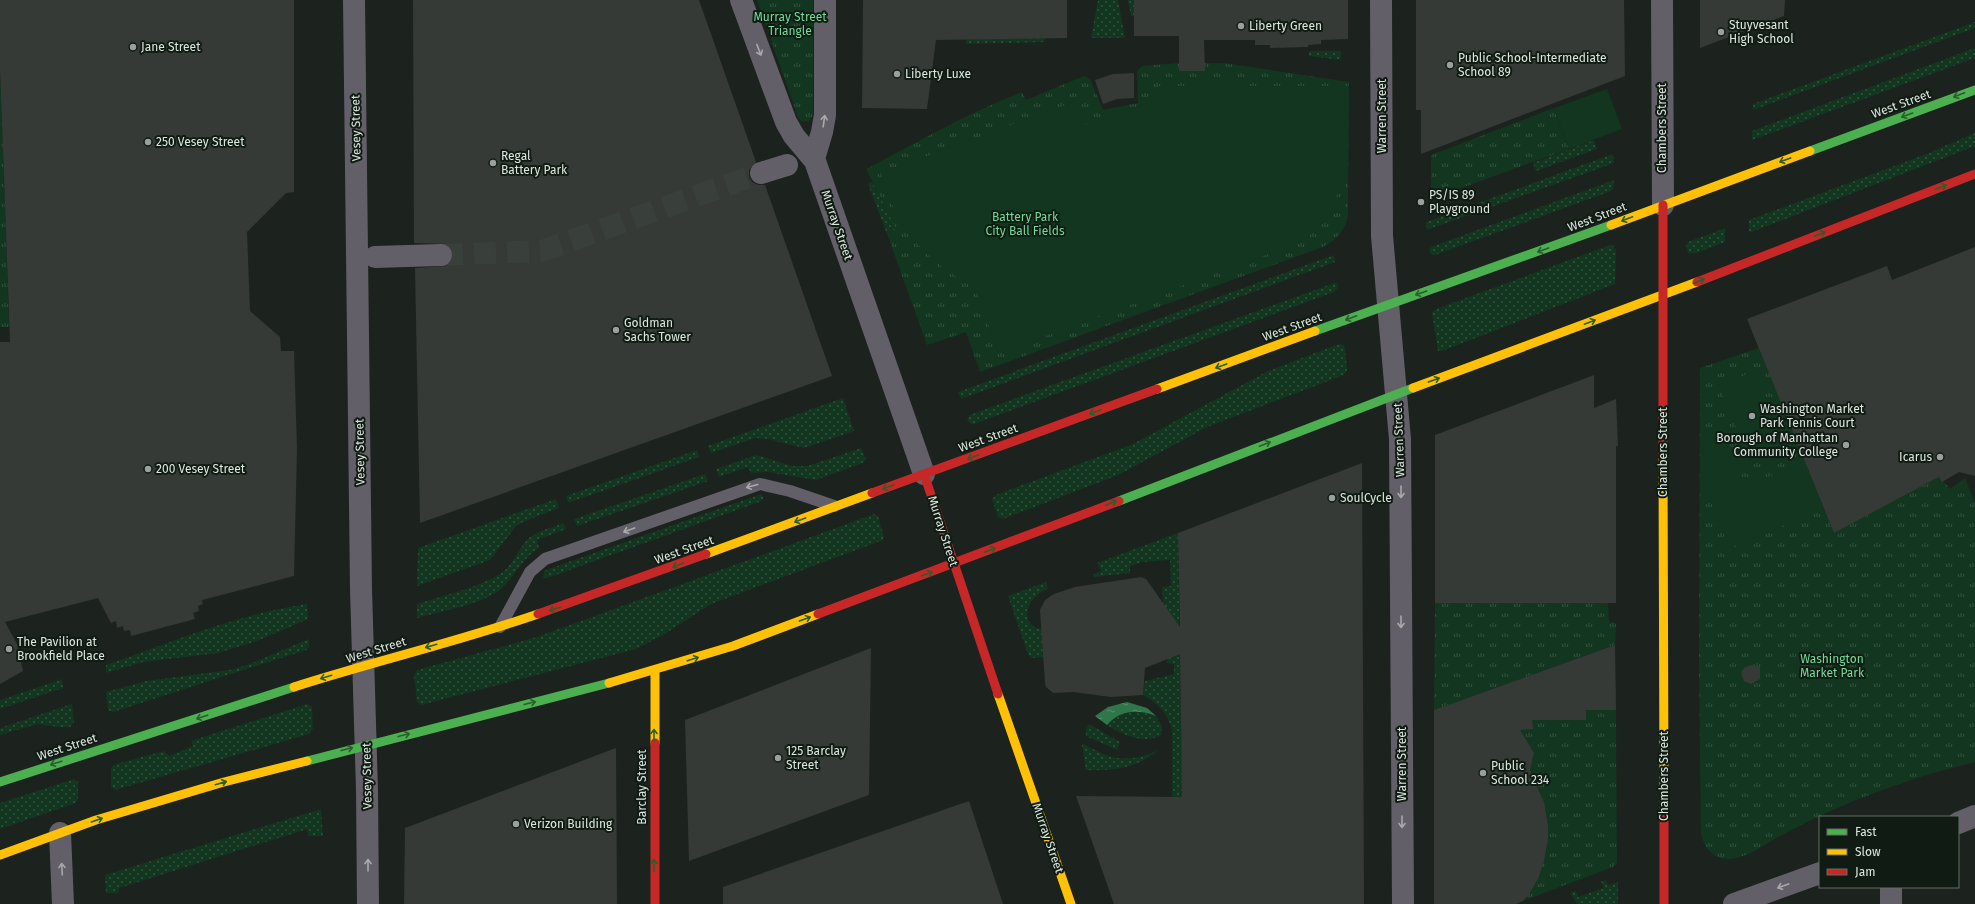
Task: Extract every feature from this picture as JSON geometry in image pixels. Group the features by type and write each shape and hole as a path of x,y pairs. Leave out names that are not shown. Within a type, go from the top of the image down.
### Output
{"main road":[{"name":"West Street","path":"0,782 363,666 500,627 588,597 1975,90"},
{"path":"0,855 60,833 170,797 366,744 655,670 732,646 954,564 1397,394 1662,296 1975,174"},
{"name":"Chambers Street","path":"1663,205 1664,904"},
{"name":"Murray Street","path":"924,474 1071,904"},
{"name":"Barclay Street","path":"655,670 655,904"}],"street":[{"name":"Vesey Street","path":"354,0 363,666 366,744 368,904"},
{"name":"Murray Street","path":"741,0 786,122 794,136 814,159 924,474"},
{"path":"814,159 822,132 825,115 825,0"},
{"name":"Warren Street","path":"1381,0 1382,236 1400,439 1402,904"},
{"name":"Chambers Street","path":"1662,0 1663,205"},
{"path":"761,173 787,165"},
{"path":"375,257 441,255"},
{"path":"1959,822 1975,816"},
{"path":"60,833 63,904"},
{"path":"1734,904 1819,873"},
{"path":"1891,888 1891,904"}],"lane":[{"path":"500,627 530,572 545,559 760,484 790,490 836,507"}],"green space":[{"name":"Murray Street Triangle","path":"757,0 813,0 813,113 808,122 801,121 798,117"},
{"path":"1098,0 1118,0 1125,38 1091,38"},
{"path":"1128,0 1134,0 1134,16 1131,16"},
{"path":"1975,22 1975,28 1753,110 1753,104"},
{"path":"1045,38 1044,42 966,44 966,39"},
{"path":"1975,48 1975,58 1752,140 1752,131"},
{"path":"1309,51 1341,51 1341,60 1309,56"},
{"name":"Battery Park City Ball Fields","path":"1179,63 1224,63 1349,82 1348,216 1345,226 1340,234 1323,247 980,372 966,332 927,345 887,234 896,229 866,169 943,128 1002,100 1022,92 1026,100 1084,76 1090,79 1103,110 1138,103 1137,71 1142,66"},
{"path":"0,69 9,327 0,327"},
{"name":"Battery Park City Ball Fields","path":"1233,72 1238,86 1349,86 1348,169 1340,189 1323,221 1311,234 1296,244 998,353 975,290 933,259 922,249 904,227 891,202 881,173 1076,101 1086,125 1159,99 1159,86 1194,86"},
{"path":"1607,89 1622,129 1569,149 1554,108"},
{"path":"1554,108 1569,149 1431,199 1431,155"},
{"path":"1975,133 1975,146 1749,233 1749,220 1924,155"},
{"path":"1594,140 1597,149 1536,171 1533,163"},
{"path":"1613,154 1614,163 1427,230 1426,222"},
{"path":"1614,180 1613,189 1611,191 1435,255 1432,255 1429,251 1431,247"},
{"path":"872,182 897,229 887,234 868,184"},
{"path":"1725,228 1725,242 1697,253 1688,253 1686,246 1688,242"},
{"path":"1613,245 1616,250 1615,284 1442,351 1438,351 1432,313 1436,309"},
{"path":"1334,255 1335,262 961,399 958,392"},
{"path":"1337,282 1338,288 1334,292 974,424 971,424 967,420 970,415 994,406"},
{"path":"1339,344 1344,345 1345,348 1347,370 1344,375 1207,427 1118,475 1003,519 998,517 992,499 996,495 1133,444 1268,371"},
{"name":"Washington Market Park","path":"1759,348 1834,533 1939,477 1950,489 1965,478 1975,503 1975,762 1950,768 1876,792 1819,816 1748,854 1734,859 1722,858 1713,854 1704,843 1701,834 1699,670 1700,368"},
{"name":"Washington Market Park Tennis Court","path":"1755,371 1786,448 1750,462 1719,385"},
{"path":"843,398 854,431 804,448 768,439 755,438 711,453 708,446"},
{"path":"1726,435 1746,486 1805,462 1824,509 1730,548 1700,473 1700,445"},
{"path":"861,448 866,459 863,463 816,480 768,472 751,473 748,467 719,477 716,469 756,455 792,466 808,466"},
{"path":"697,450 699,457 568,503 566,496"},
{"path":"705,474 708,481 577,526 574,519"},
{"path":"761,494 764,498 759,502 550,577 543,578 544,571 549,569"},
{"path":"556,499 559,508 516,526 490,560 417,586 418,548"},
{"path":"874,514 878,516 884,537 883,540 711,604 663,635 636,649 421,705 417,702 414,675 417,670 537,637"},
{"path":"564,523 566,529 537,540 539,548 528,557 507,583 495,593 474,603 417,618 417,604 473,587 493,578 509,566 526,541 544,530"},
{"path":"1178,533 1182,797 1172,797 1172,730 1168,719 1158,705 1143,695 1145,681 1174,674 1174,664 1167,663 1162,587 1171,586 1170,560 1142,562 1130,566 1130,573 1094,577 1093,575 1101,571 1097,563"},
{"path":"1046,582 1048,588 1031,602 1027,616 1028,620 1033,626 1042,629 1043,657 1032,658 1028,654 1008,596"},
{"path":"1435,602 1608,603 1609,622 1616,623 1615,645 1434,710"},
{"path":"307,604 308,619 257,641 218,653 143,662 106,673 106,665 205,630 256,615"},
{"path":"309,639 309,647 306,650 113,712 108,710 106,692 146,681 230,670 250,664"},
{"path":"62,679 63,688 0,709 0,700"},
{"path":"72,704 74,722 70,727 37,724 0,735 0,728"},
{"path":"307,704 312,707 313,729 309,734 115,790 111,787 111,769 113,765 164,751 169,756 193,746 191,741"},
{"path":"1586,710 1616,710 1617,863 1613,867 1523,901 1534,885 1546,852 1548,835 1547,817 1537,783 1528,766 1533,760 1534,753 1512,730 1532,729 1532,720 1586,720"},
{"path":"1138,711 1156,716 1162,726 1161,735 1154,738 1140,739 1126,735 1107,725 1113,719 1121,715"},
{"path":"1089,724 1120,742 1117,750 1086,736 1086,729"},
{"path":"1082,744 1106,755 1121,758 1136,758 1158,750 1141,761 1124,768 1086,770"},
{"path":"74,779 78,782 78,798 76,803 0,829 0,803"},
{"path":"321,809 323,836 308,836 307,829 119,888 119,893 106,893 105,875"},
{"path":"1606,880 1608,885 1618,882 1618,904 1577,904 1570,893 1576,891 1578,897 1603,888 1601,882"}],"water":[{"path":"1127,702 1147,708 1156,716 1143,712 1130,712 1118,716 1107,725 1095,716 1108,707"}],"building":[{"path":"0,0 294,0 294,192 286,193 247,232 250,311 280,337 281,351 294,351 297,449 294,576 202,600 203,604 198,606 199,611 193,613 195,619 131,636 130,630 124,631 123,626 117,628 116,621 111,623 98,598 5,622 17,644 23,671 0,684 0,342 10,342 0,69"},
{"path":"413,0 699,0 756,162 749,170 749,177 752,182 758,185 765,185 832,376 420,523 415,268 447,266 452,261 453,255 452,249 447,244 414,243"},
{"name":"Liberty Luxe","path":"863,0 1067,0 1067,38 936,40 927,109 862,108"},
{"name":"Liberty Green","path":"1134,0 1348,0 1348,39 1321,40 1321,44 1308,45 1308,47 1270,48 1270,45 1255,45 1255,40 1204,40 1205,71 1179,71 1179,36 1134,36"},
{"path":"1416,0 1624,0 1625,76 1421,154 1421,110 1416,110"},
{"name":"Stuyvesant High School","path":"1700,0 1785,0 1784,16 1700,48"},
{"path":"1134,73 1134,98 1117,99 1103,104 1095,80 1113,74"},
{"path":"1975,247 1975,476 1959,472 1942,482 1939,477 1834,533 1747,319 1887,266 1892,280"},
{"path":"1594,375 1594,408 1616,399 1618,446 1616,446 1616,603 1435,603 1435,435"},
{"path":"1362,463 1364,904 1114,904 1076,796 1182,797 1180,654 1145,668 1143,695 1111,697 1073,692 1053,693 1046,687 1045,683 1040,610 1045,600 1054,594 1075,587 1141,577 1146,579 1180,627 1178,533"},
{"name":"Public School 234","path":"1615,645 1616,710 1586,710 1586,720 1532,720 1533,729 1520,730 1534,753 1530,770 1544,802 1548,825 1548,839 1544,862 1538,879 1529,894 1523,901 1516,904 1434,904 1434,710"},
{"name":"125 Barclay Street","path":"871,648 869,795 689,861 685,720"},
{"path":"1752,665 1760,667 1760,679 1751,684 1744,681 1741,672 1745,667"},
{"name":"Verizon Building","path":"616,748 617,904 404,904 405,828"},
{"path":"969,801 1003,904 723,904 723,887"}],"tunnel":[{"path":"441,255 542,251 761,173"}],"traffic: fast":[{"path":"1810,151 1975,90"},
{"path":"1315,331 1611,225"},
{"path":"1119,501 1413,388"},
{"path":"307,761 609,683"},
{"path":"0,782 294,687"}],"traffic: slow":[{"path":"1611,225 1810,151"},
{"path":"1413,388 1697,282"},
{"path":"1157,389 1315,331"},
{"path":"1663,460 1664,790"},
{"path":"706,554 872,493"},
{"path":"294,687 477,634 538,614"},
{"path":"609,683 733,646 818,614"},
{"path":"655,670 655,743"},
{"path":"998,694 1071,904"},
{"path":"0,855 96,820 224,782 307,761"}],"traffic: jam":[{"path":"1697,282 1975,174"},
{"path":"1663,205 1663,460"},
{"path":"872,493 1157,389"},
{"path":"924,474 998,694"},
{"path":"818,614 1119,501"},
{"path":"538,614 706,554"},
{"path":"655,743 655,904"},
{"path":"1664,790 1664,904"}],"place":[{"name":"Liberty Green","path":"1241,26"},
{"name":"Stuyvesant High School","path":"1721,32"},
{"name":"Jane Street","path":"133,47"},
{"name":"Public School-Intermediate School 89","path":"1450,65"},
{"name":"Liberty Luxe","path":"897,74"},
{"name":"250 Vesey Street","path":"148,142"},
{"name":"Regal Battery Park","path":"493,163"},
{"name":"PS/IS 89 Playground","path":"1421,202"},
{"name":"Goldman Sachs Tower","path":"616,330"},
{"name":"Washington Market Park Tennis Court","path":"1752,416"},
{"name":"Borough of Manhattan Community College","path":"1846,445"},
{"name":"Icarus","path":"1940,457"},
{"name":"200 Vesey Street","path":"148,469"},
{"name":"SoulCycle","path":"1332,498"},
{"name":"The Pavilion at Brookfield Place","path":"9,649"},
{"name":"125 Barclay Street","path":"778,758"},
{"name":"Public School 234","path":"1483,773"},
{"name":"Verizon Building","path":"516,824"}]}
